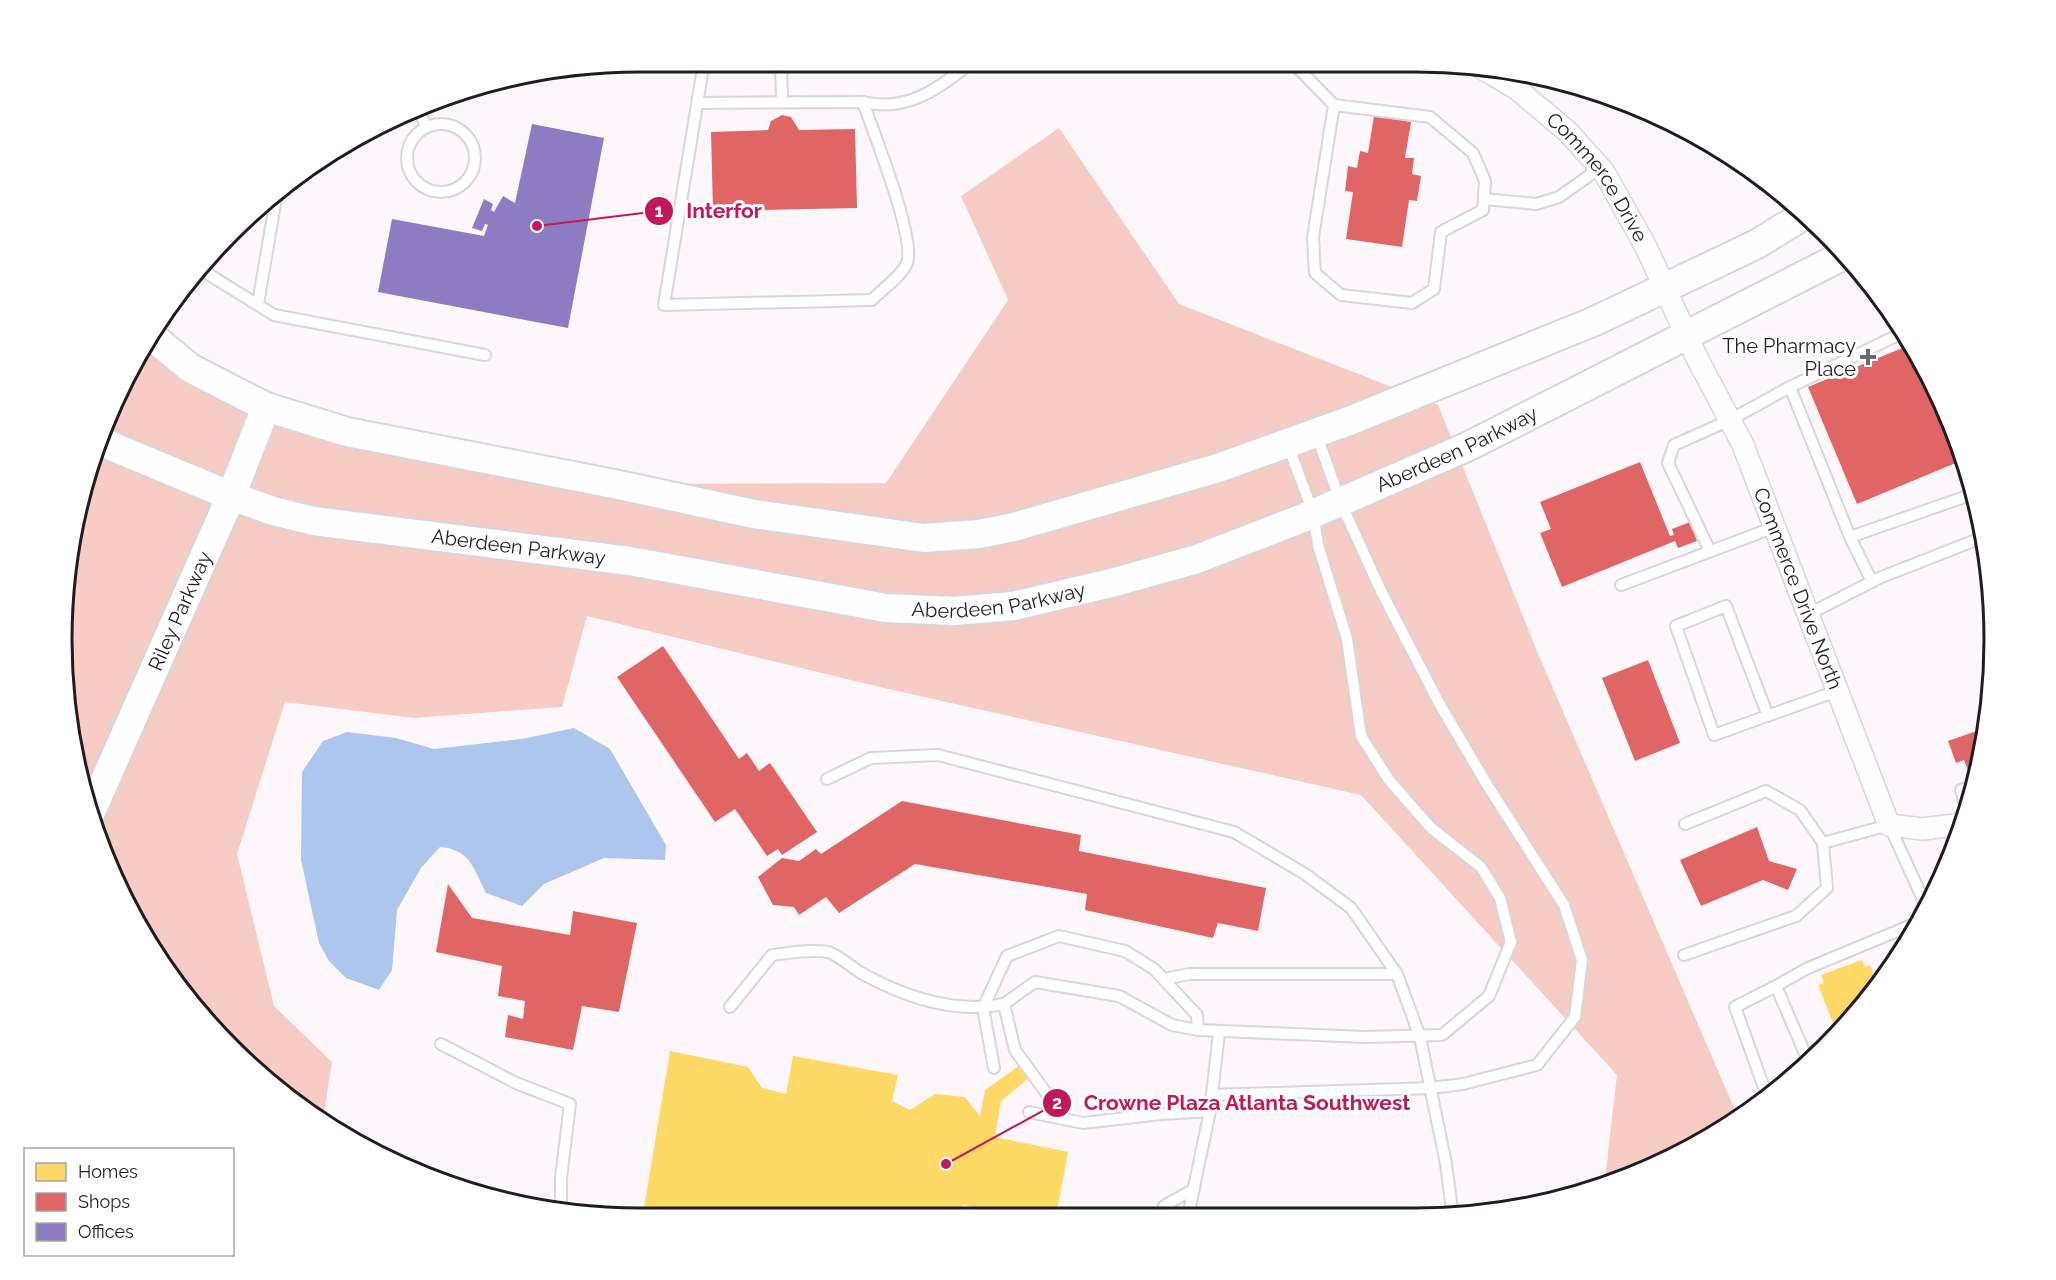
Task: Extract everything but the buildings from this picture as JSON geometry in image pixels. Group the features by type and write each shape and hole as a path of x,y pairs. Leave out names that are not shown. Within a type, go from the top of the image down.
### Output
{"street":[{"name":"Commerce Drive","path":"1499,78 1517,89 1568,132 1600,168 1647,247 1665,289"},
{"path":"157,341 190,368 266,407 347,432 754,514 924,538 979,534 1014,527 1218,468 1316,432 1595,321 1756,244 1797,218"},
{"name":"Aberdeen Parkway","path":"107,444 231,496 273,511 314,521 630,561 735,582 921,612 1013,606 1115,582 1197,559 1313,513 1468,446 1689,336 1837,259"},
{"name":"Commerce Drive North","path":"1665,289 1743,445 1889,825"},
{"name":"Riley Parkway","path":"95,802 231,496 266,407"},
{"path":"1889,825 1923,829 1953,825"}],"lane":[{"path":"703,72 664,305 872,300 906,266 909,255 908,243 892,183 863,102"},
{"path":"781,72 782,101"},
{"path":"698,103 782,101 863,102 882,106 904,104 947,83 960,72"},
{"path":"1302,72 1334,105 1430,117 1473,153 1485,181 1483,210 1441,232 1434,289 1412,303 1341,295 1315,273 1313,237 1334,105"},
{"path":"422,116 426,127"},
{"path":"447,124 457,128 472,143 475,164 472,174 456,189 444,192 422,186 408,167 409,144 416,134 426,127 447,124"},
{"path":"1484,199 1536,204 1559,197 1600,168"},
{"path":"258,304 275,205"},
{"path":"206,273 274,315 485,355"},
{"path":"1710,551 1668,463 1669,454 1674,445 1730,420 1790,387 1896,336"},
{"path":"1790,387 1850,537 1872,582"},
{"path":"1212,1095 1431,1088 1463,1084 1537,1065 1575,1017 1582,960 1564,905 1517,834 1439,703 1380,591 1340,501 1316,432"},
{"path":"730,1007 772,955 801,951 829,952 895,991 930,1001 982,1008 1004,1004 1035,982 1119,996 1172,1025 1219,1033 1257,1032 1364,1037 1442,1035 1489,996 1511,942 1500,898 1481,867 1431,828 1389,780 1361,736 1347,639 1318,545 1313,513 1287,443"},
{"path":"1850,537 1966,497"},
{"path":"1622,585 1775,528"},
{"path":"1809,614 1872,582 1975,540"},
{"path":"1768,716 1726,606 1676,626 1714,735 1768,716 1837,691"},
{"path":"827,778 872,758 938,755 1234,832 1305,874 1351,908 1398,974 1420,1037 1446,1164 1452,1207"},
{"path":"1684,955 1796,916 1827,888 1823,843 1800,810 1766,791 1685,824"},
{"path":"1823,843 1889,825 1922,897"},
{"path":"1765,1089 1736,1007 1808,968 1906,927"},
{"path":"993,1068 982,1008 1007,956 1059,936 1125,951 1154,969 1197,1015 1198,1030"},
{"path":"1164,979 1189,974 1398,974"},
{"path":"1776,986 1805,1054"},
{"path":"1004,1004 1015,1050 1052,1101 1060,1119"},
{"path":"1190,1208 1210,1112 1219,1033"},
{"path":"441,1044 516,1083 570,1104 561,1178 561,1202"},
{"path":"1029,1112 1083,1124 1161,1114 1210,1112"},
{"path":"1164,1208 1194,1189"}],"shaded area":[{"path":"1059,128 1179,304 1438,405 1539,656 1735,1110 1667,1149 1605,1176 1617,1075 1361,795 884,688 587,616 562,707 414,718 285,702 237,854 274,1006 332,1062 324,1112 265,1067 213,1015 189,986 148,924 115,857 91,787 83,751 73,677 73,603 83,529 91,493 115,423 158,340 266,407 614,484 886,483 1008,300 961,196"}],"water":[{"path":"574,728 610,749 666,845 665,860 604,858 544,884 522,906 486,893 474,868 465,856 440,847 421,868 397,910 392,970 379,990 346,978 329,961 319,943 301,860 302,772 323,741 347,732 396,738 434,749 522,739"}],"place":[{"name":"Interfor","path":"537,226"},
{"name":"The Pharmacy Place","path":"1868,357"},
{"name":"Crowne Plaza Atlanta Southwest","path":"946,1164"}]}
